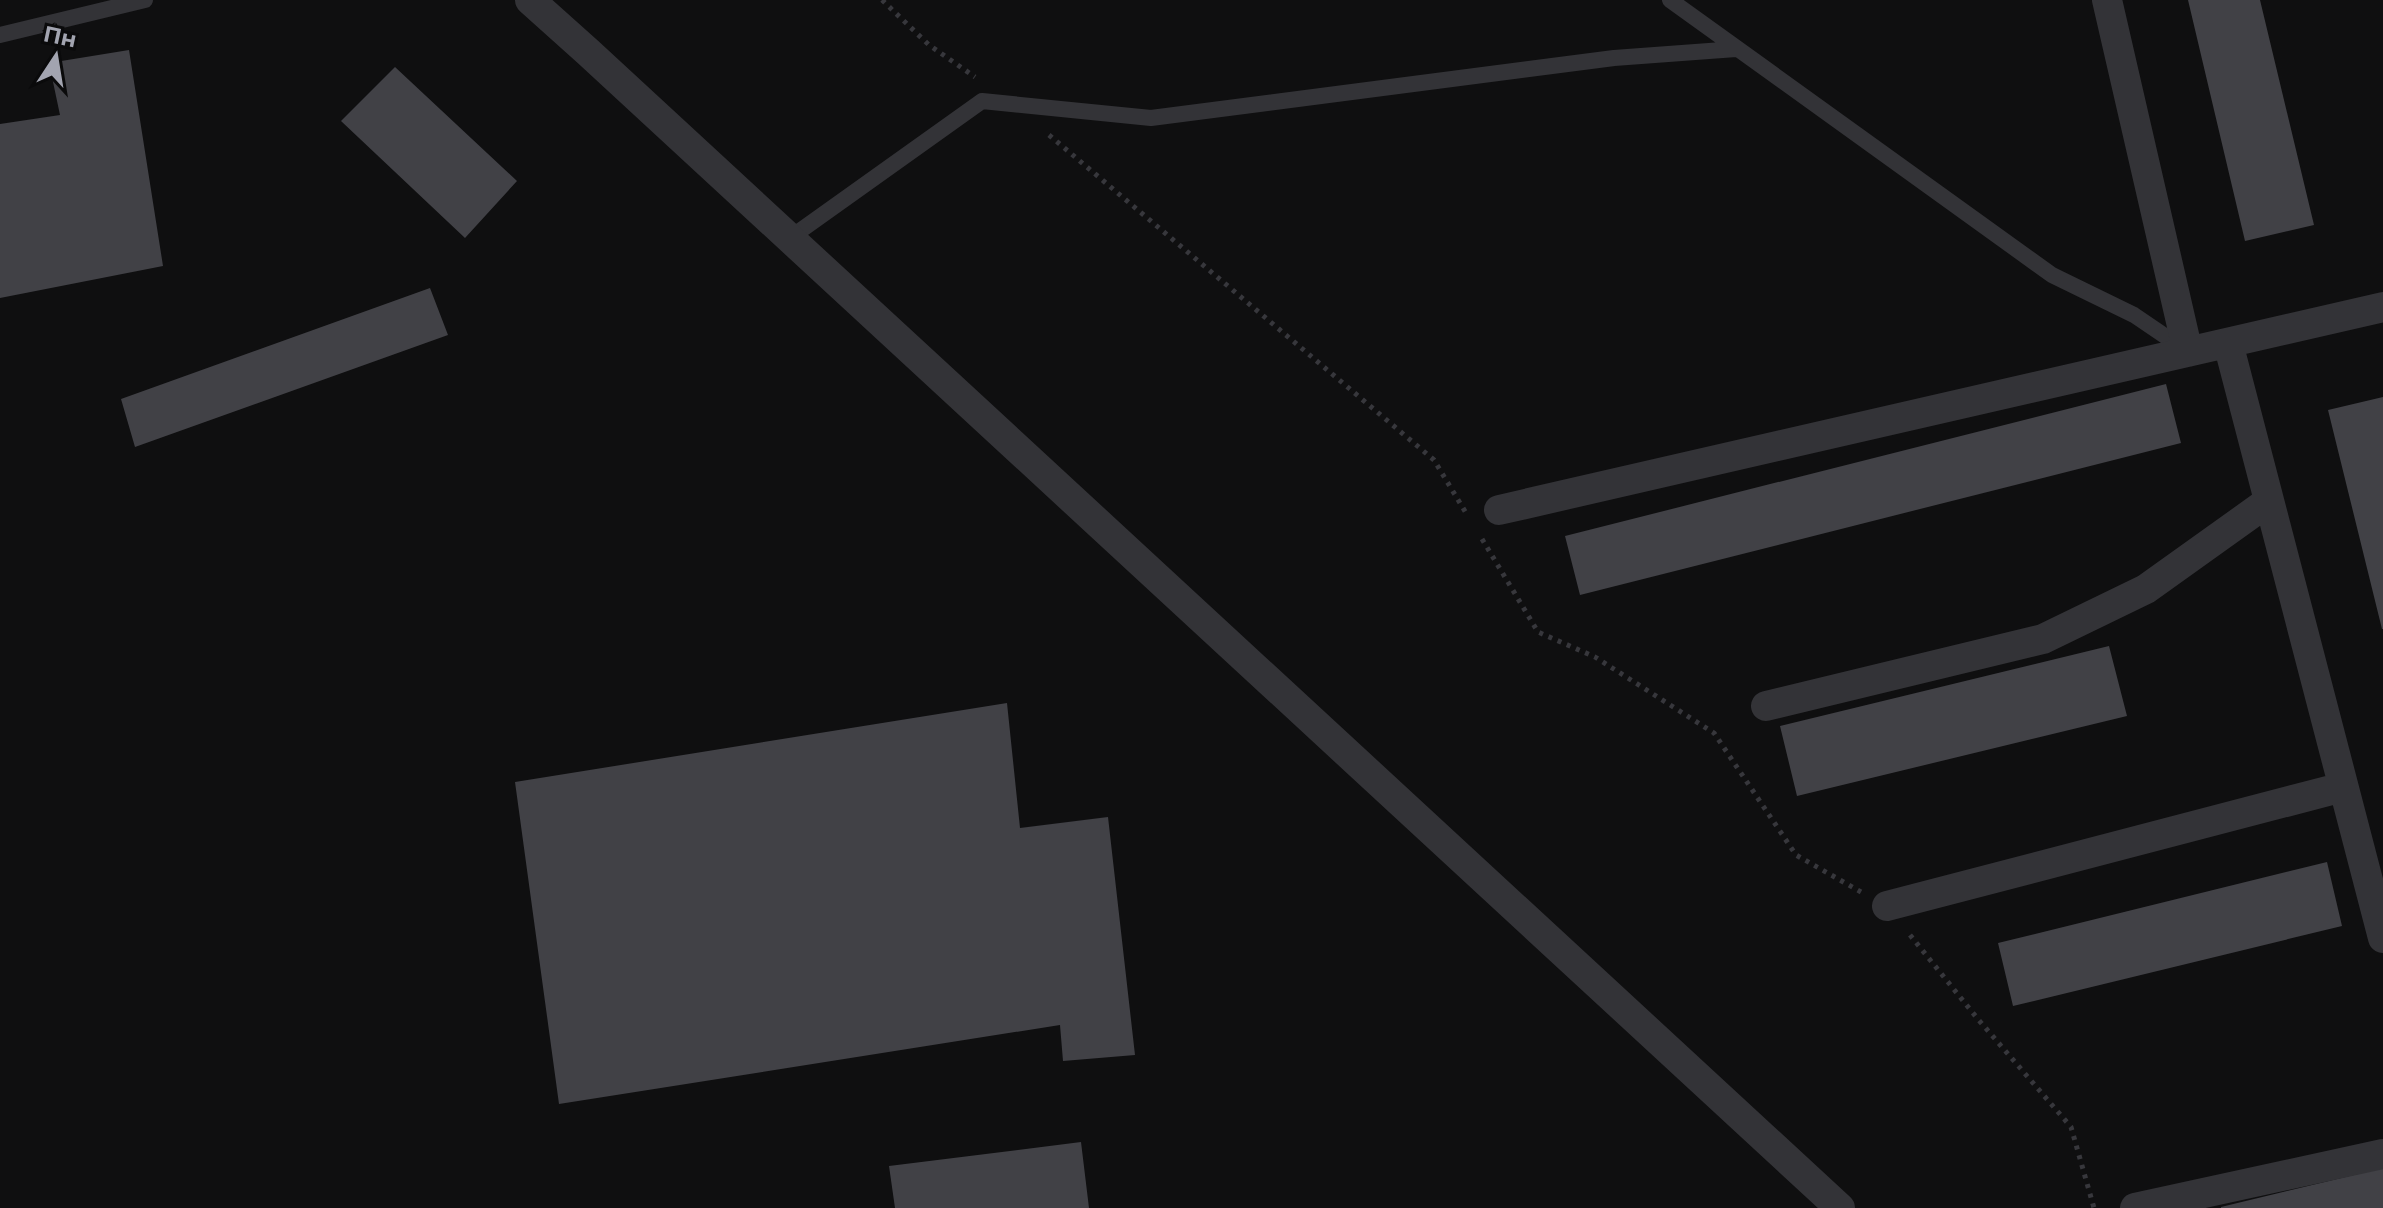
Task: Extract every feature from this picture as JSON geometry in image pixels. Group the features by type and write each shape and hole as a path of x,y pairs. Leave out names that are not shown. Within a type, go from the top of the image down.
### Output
{"street":[{"path":"530,0 1840,1208"},
{"path":"2107,0 2188,352"},
{"path":"1499,510 2383,307"},
{"path":"2228,343 2383,938"},
{"path":"1766,706 2043,639 2146,589 2269,501"},
{"path":"1887,906 2343,787"},
{"path":"2135,1208 2383,1154"}],"lane":[{"path":"0,35 145,0"},
{"path":"1670,0 2052,275 2134,315 2188,352"},
{"path":"790,238 982,101 1151,118 1614,58 1736,49"}],"path":[{"path":"882,0 929,45 976,78"},
{"path":"1047,133 1434,460 1538,632 1595,657 1714,733 1796,855 1887,906 1977,1018 2071,1127 2094,1208"}],"building":[{"path":"2188,0 2260,0 2314,225 2245,241"},
{"path":"129,50 163,266 0,298 0,124 60,115 49,63"},
{"path":"395,67 517,181 465,238 341,121"},
{"path":"430,288 448,335 135,447 121,399"},
{"path":"2166,384 2181,443 1580,595 1565,536"},
{"path":"2383,397 2383,629 2382,629 2328,410"},
{"path":"2109,646 2127,716 1797,796 1780,726"},
{"path":"1007,703 1020,828 1108,817 1135,1055 1063,1061 1060,1025 559,1104 515,782"},
{"path":"2327,862 2342,926 2013,1006 1998,943"},
{"path":"1081,1142 1089,1208 895,1208 889,1166"},
{"path":"2383,1168 2383,1208 2221,1208 2221,1207"}]}
